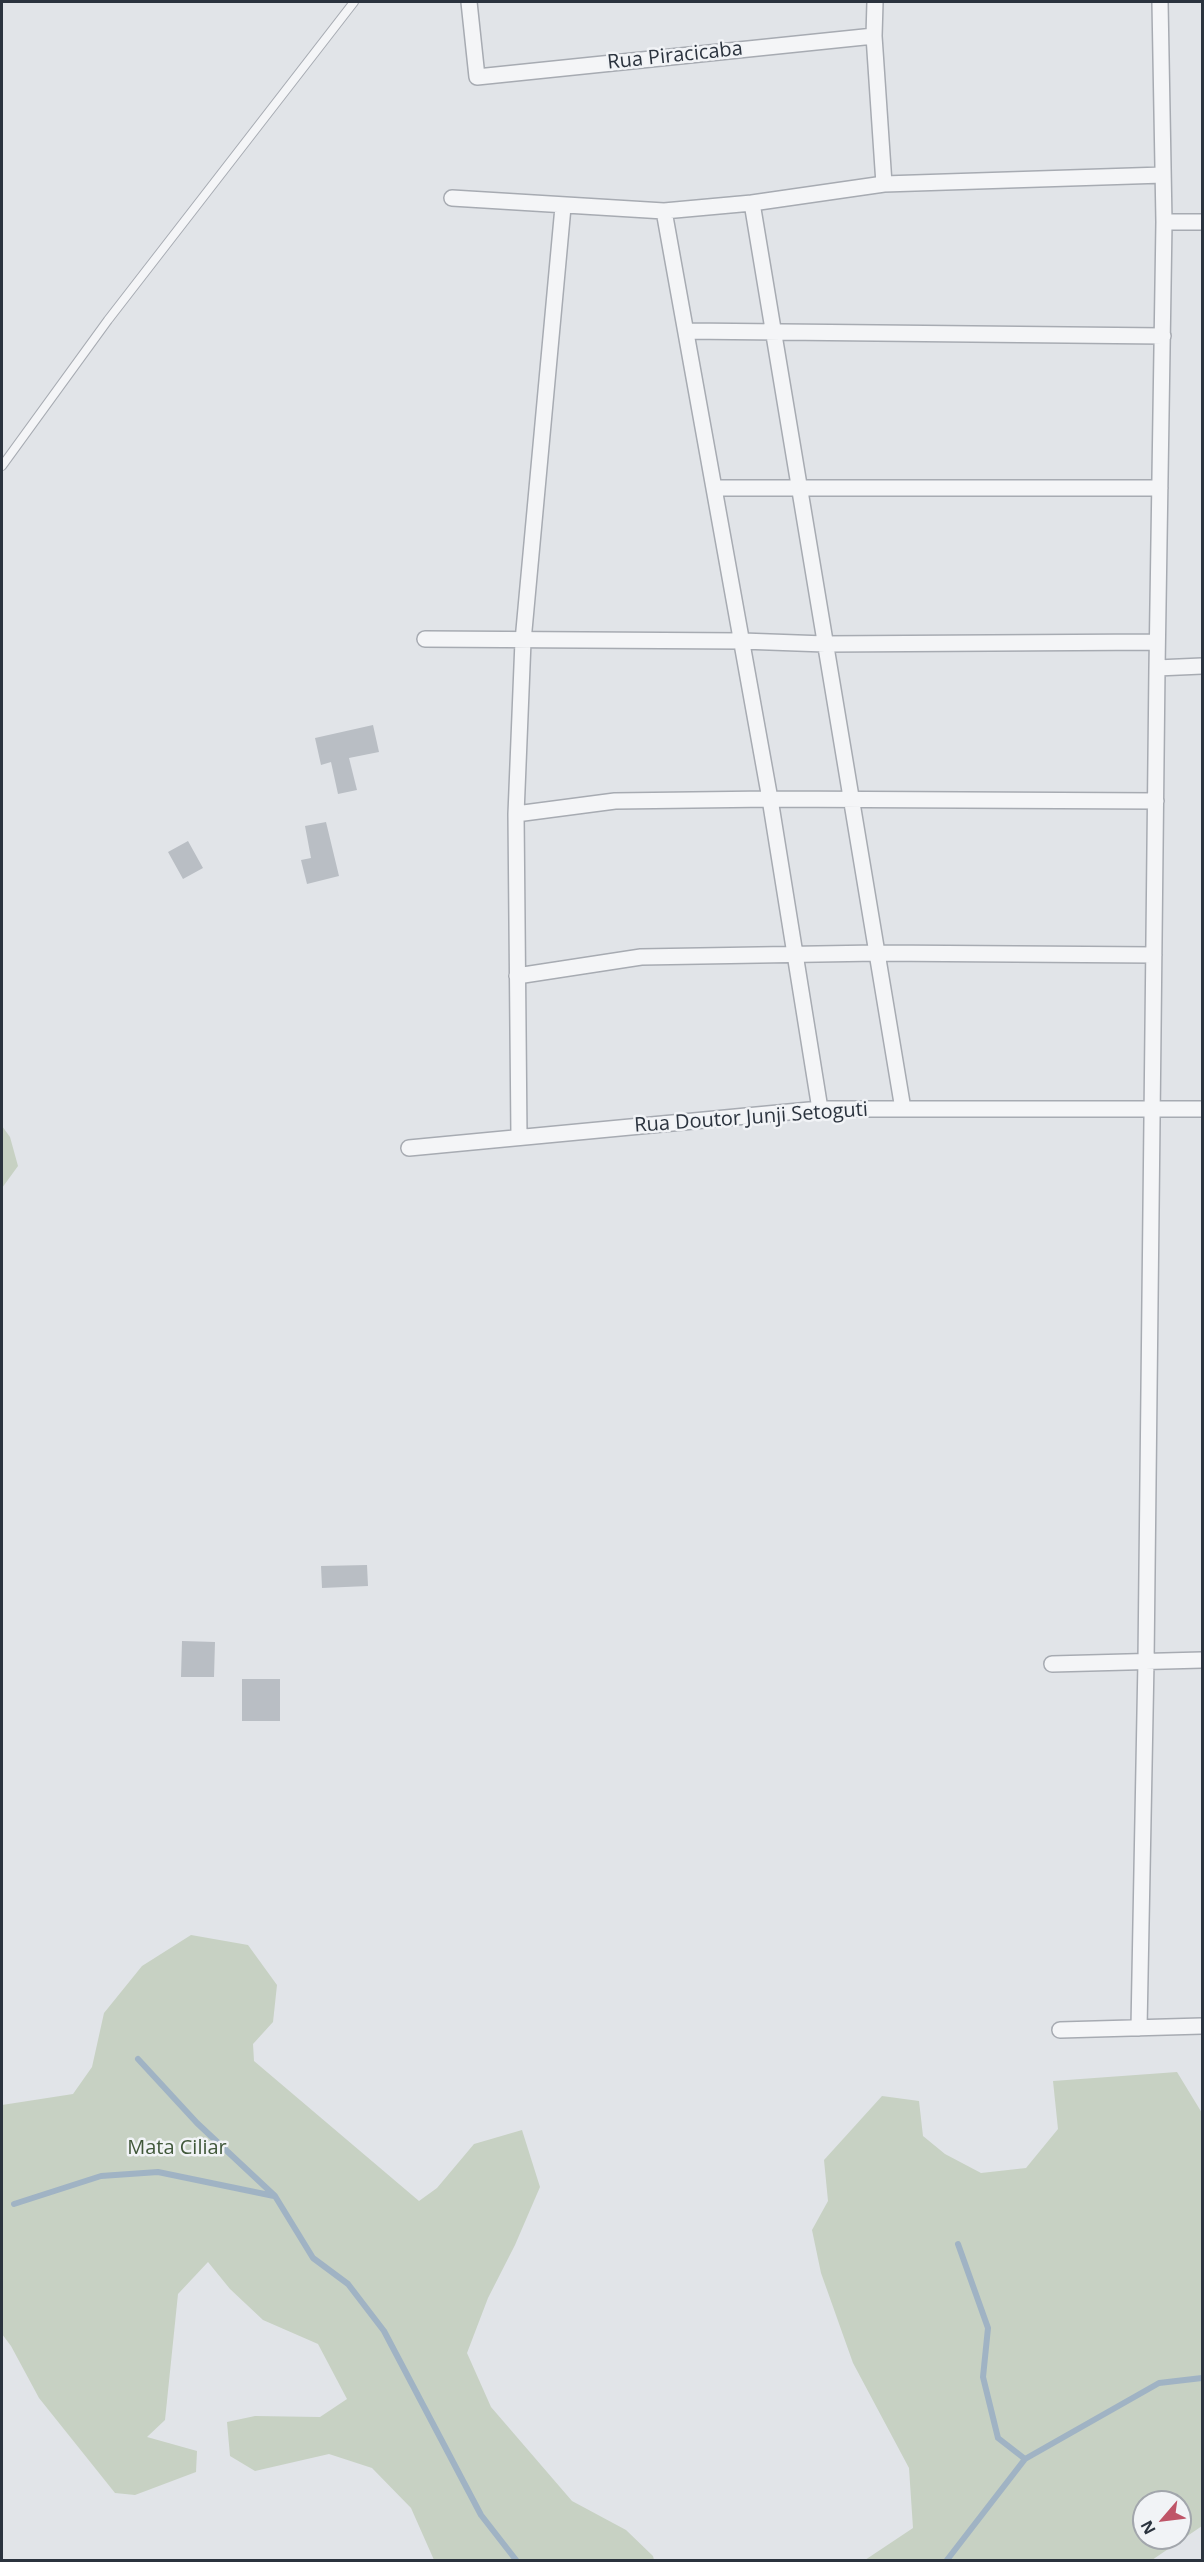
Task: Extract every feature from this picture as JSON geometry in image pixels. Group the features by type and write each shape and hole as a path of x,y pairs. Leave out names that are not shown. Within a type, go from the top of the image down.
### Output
{"street":[{"name":"Rua Piracicaba","path":"470,2 477,77 874,36"},
{"path":"875,2 874,36 884,184"},
{"path":"1138,2028 1146,1661 1157,642 1163,336 1164,222 1160,2"},
{"path":"452,198 563,207 664,211 884,184 1162,175"},
{"path":"752,202 903,1109"},
{"path":"519,1137 516,814 523,641 563,207"},
{"path":"664,211 770,799 793,954 820,1110"},
{"path":"1164,222 1203,222"},
{"path":"686,331 1163,336"},
{"path":"715,488 1160,488"},
{"path":"425,639 742,641 825,644 1157,642"},
{"path":"1157,668 1203,666"},
{"path":"516,814 615,801 770,799 1156,801"},
{"path":"517,976 641,957 877,953 1154,955"},
{"name":"Rua Doutor Junji Setoguti","path":"409,1148 820,1110 1203,1109"},
{"path":"1052,1664 1203,1660"},
{"path":"1060,2030 1203,2026"}],"lane":[{"path":"2,466 108,320 354,2"}],"green space":[{"path":"2,1126 10,1137 18,1166 2,1188"},
{"name":"Mata Ciliar","path":"191,1935 248,1945 277,1985 273,2022 253,2044 254,2061 419,2201 437,2188 474,2144 522,2130 540,2187 515,2245 488,2298 467,2353 491,2407 572,2501 626,2530 653,2556 654,2560 434,2560 411,2508 372,2468 329,2454 255,2471 230,2456 227,2422 255,2416 320,2417 347,2399 318,2344 263,2320 230,2289 208,2262 178,2294 165,2420 147,2437 197,2451 196,2472 135,2495 115,2493 39,2398 2,2334 2,2105 73,2094 92,2067 104,2013 142,1966"},
{"path":"1177,2072 1202,2113 1202,2526 1192,2533 1192,2490 1132,2490 1132,2550 1167,2550 1152,2560 865,2560 913,2528 909,2468 853,2363 821,2273 812,2230 828,2201 824,2160 882,2096 919,2101 923,2136 945,2154 981,2173 1026,2168 1058,2129 1053,2081"}],"building":[{"path":"373,725 379,752 349,758 357,790 338,794 331,762 321,765 315,738"},
{"path":"326,822 339,876 307,884 301,860 311,858 305,826"},
{"path":"188,841 203,868 183,879 168,852"},
{"path":"367,1565 368,1586 322,1588 321,1566"},
{"path":"182,1641 215,1642 214,1677 181,1677"},
{"path":"242,1679 280,1679 280,1721 242,1721"}],"waterway":[{"path":"138,2059 197,2123 275,2196 313,2258 348,2284 384,2331 481,2515 516,2560"},
{"path":"14,2204 101,2176 158,2172 274,2196"},
{"path":"958,2244 988,2328 983,2377 998,2438 1025,2459"},
{"path":"947,2560 1025,2459 1159,2383 1202,2378"}]}
